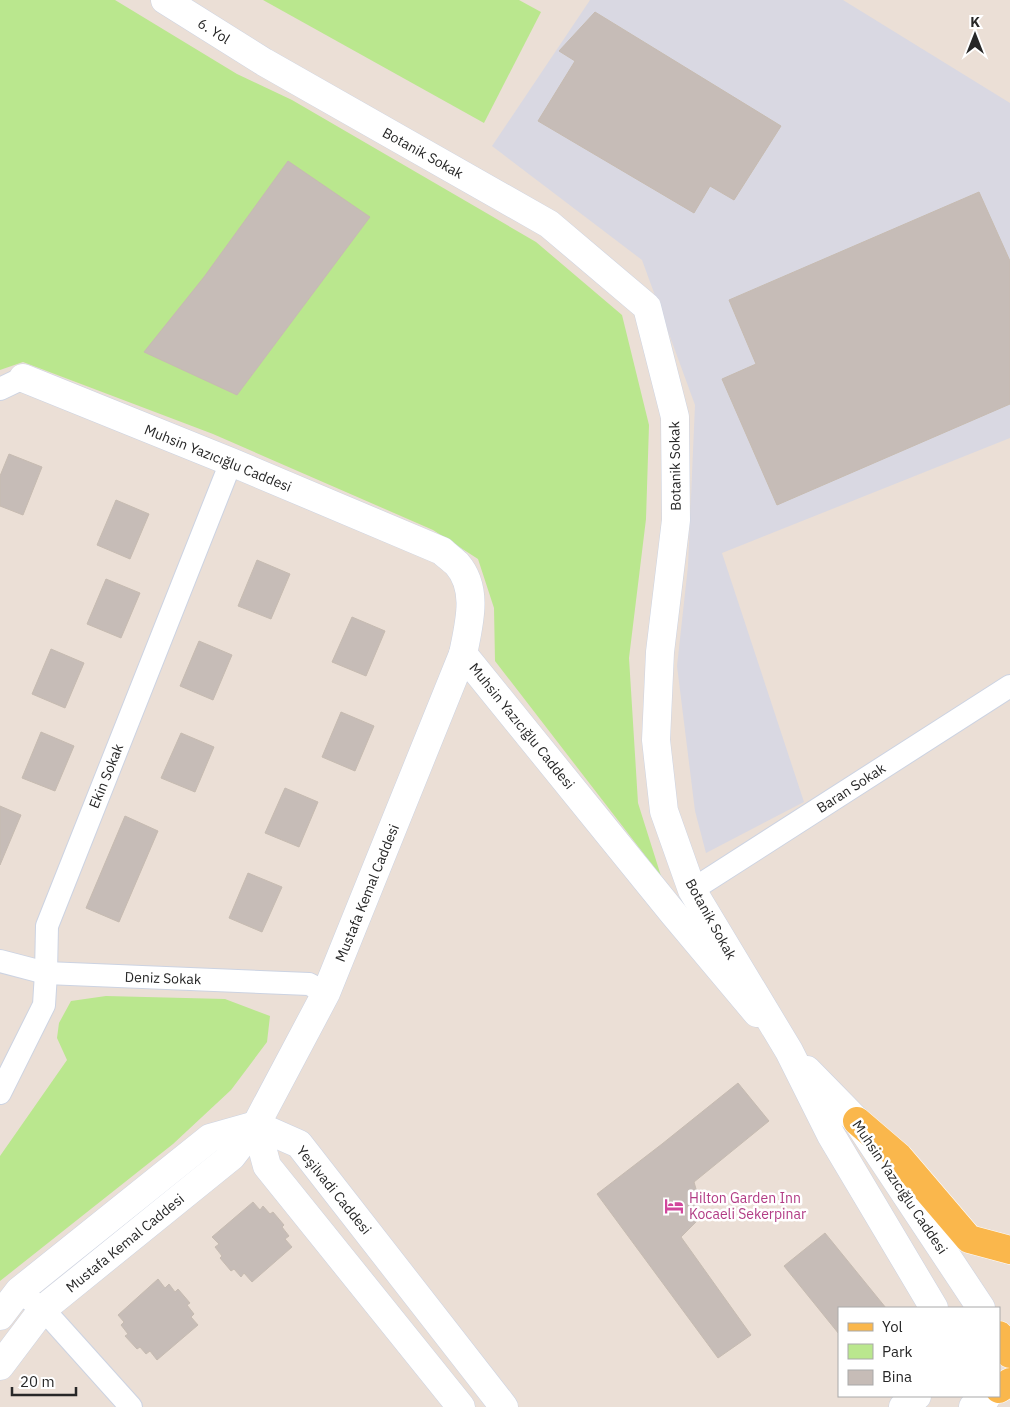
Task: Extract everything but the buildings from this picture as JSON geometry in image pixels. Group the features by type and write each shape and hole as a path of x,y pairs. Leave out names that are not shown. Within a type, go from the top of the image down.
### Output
{"main road":[{"path":"857,1121 899,1157 969,1238 1010,1250"},
{"path":"1000,1330 1010,1322"},
{"path":"1000,1337 1010,1354"}],"street":[{"name":"6. Yol","path":"165,0 264,62"},
{"name":"Botanik Sokak","path":"264,62 549,224 647,307 675,417 676,520 660,652 656,740 664,811 692,890 789,1051"},
{"name":"Muhsin Yazıcığlu Caddesi","path":"12,384 231,462 442,551 457,564 469,587 471,603 470,622 463,654 673,914 789,1051 857,1121 980,1307"},
{"name":"Ekin Sokak","path":"0,1093 44,1005 46,926 231,462"},
{"name":"Mustafa Kemal Caddesi","path":"0,1366 43,1309 232,1156 256,1125 326,992 463,654"},
{"name":"Baran Sokak","path":"692,890 1010,686"},
{"name":"Deniz Sokak","path":"0,961 46,973 309,984 326,992"},
{"name":"Muhsin Yazıcığlu Caddesi","path":"789,1051 830,1134 933,1307"},
{"name":"Mustafa Kemal Caddesi","path":"0,1316 19,1291 210,1138 256,1125"},
{"path":"256,1125 267,1166 461,1407"},
{"name":"Yeşilvadi Caddesi","path":"256,1125 299,1144 504,1407"},
{"path":"19,1291 43,1309 131,1407"},
{"path":"903,1407 916,1397"}],"shaded area":[{"path":"590,0 843,0 1010,103 1010,438 722,553 804,802 706,853 695,811 677,666 688,566 695,405 642,260 492,146"}],"green space":[{"path":"0,0 115,0 237,74 292,100 536,242 622,315 649,425 646,519 629,658 638,803 661,876 495,661 494,608 478,559 433,530 213,434 23,362 0,370"},
{"path":"263,0 519,0 541,12 484,123"},
{"path":"106,996 225,999 270,1016 267,1042 231,1090 173,1144 0,1281 0,1156 67,1060 57,1038 59,1023 71,1001"}],"place":[{"name":"Hilton Garden Inn Kocaeli Sekerpinar","path":"674,1206"}]}
